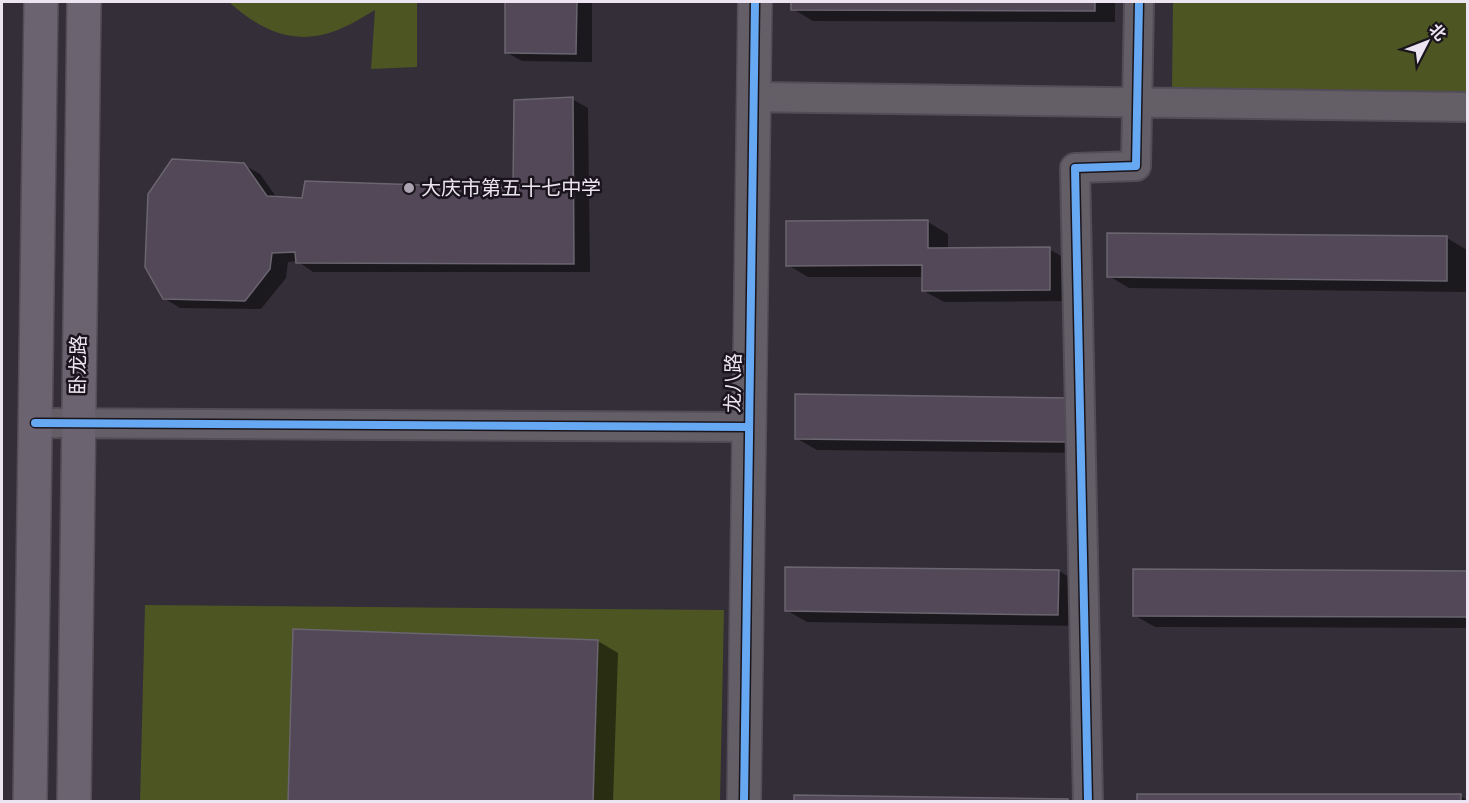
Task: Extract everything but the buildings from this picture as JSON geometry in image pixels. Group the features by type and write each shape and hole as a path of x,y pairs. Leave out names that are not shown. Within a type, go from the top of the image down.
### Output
{"main road":[{"path":"30,801 41,2"},
{"name":"卧龙路","path":"74,801 84,2"}],"street":[{"name":"龙八路","path":"744,801 754,2"},
{"path":"1088,801 1075,168 1136,166 1135,102 1139,2"},
{"path":"753,97 1467,107"},
{"path":"35,423 749,427"}],"green space":[{"path":"229,2 417,2 417,67 371,69 375,10 346,26 326,34 310,37 281,34 268,29 254,22"},
{"path":"1173,2 1467,2 1467,92 1172,89"},
{"path":"145,605 724,610 720,801 140,802"}],"cycle path":[{"path":"744,802 755,2"},
{"path":"1088,802 1075,168 1136,166 1139,2"},
{"path":"35,423 749,427"}],"place":[{"name":"大庆市第五十七中学","path":"409,188"}]}
